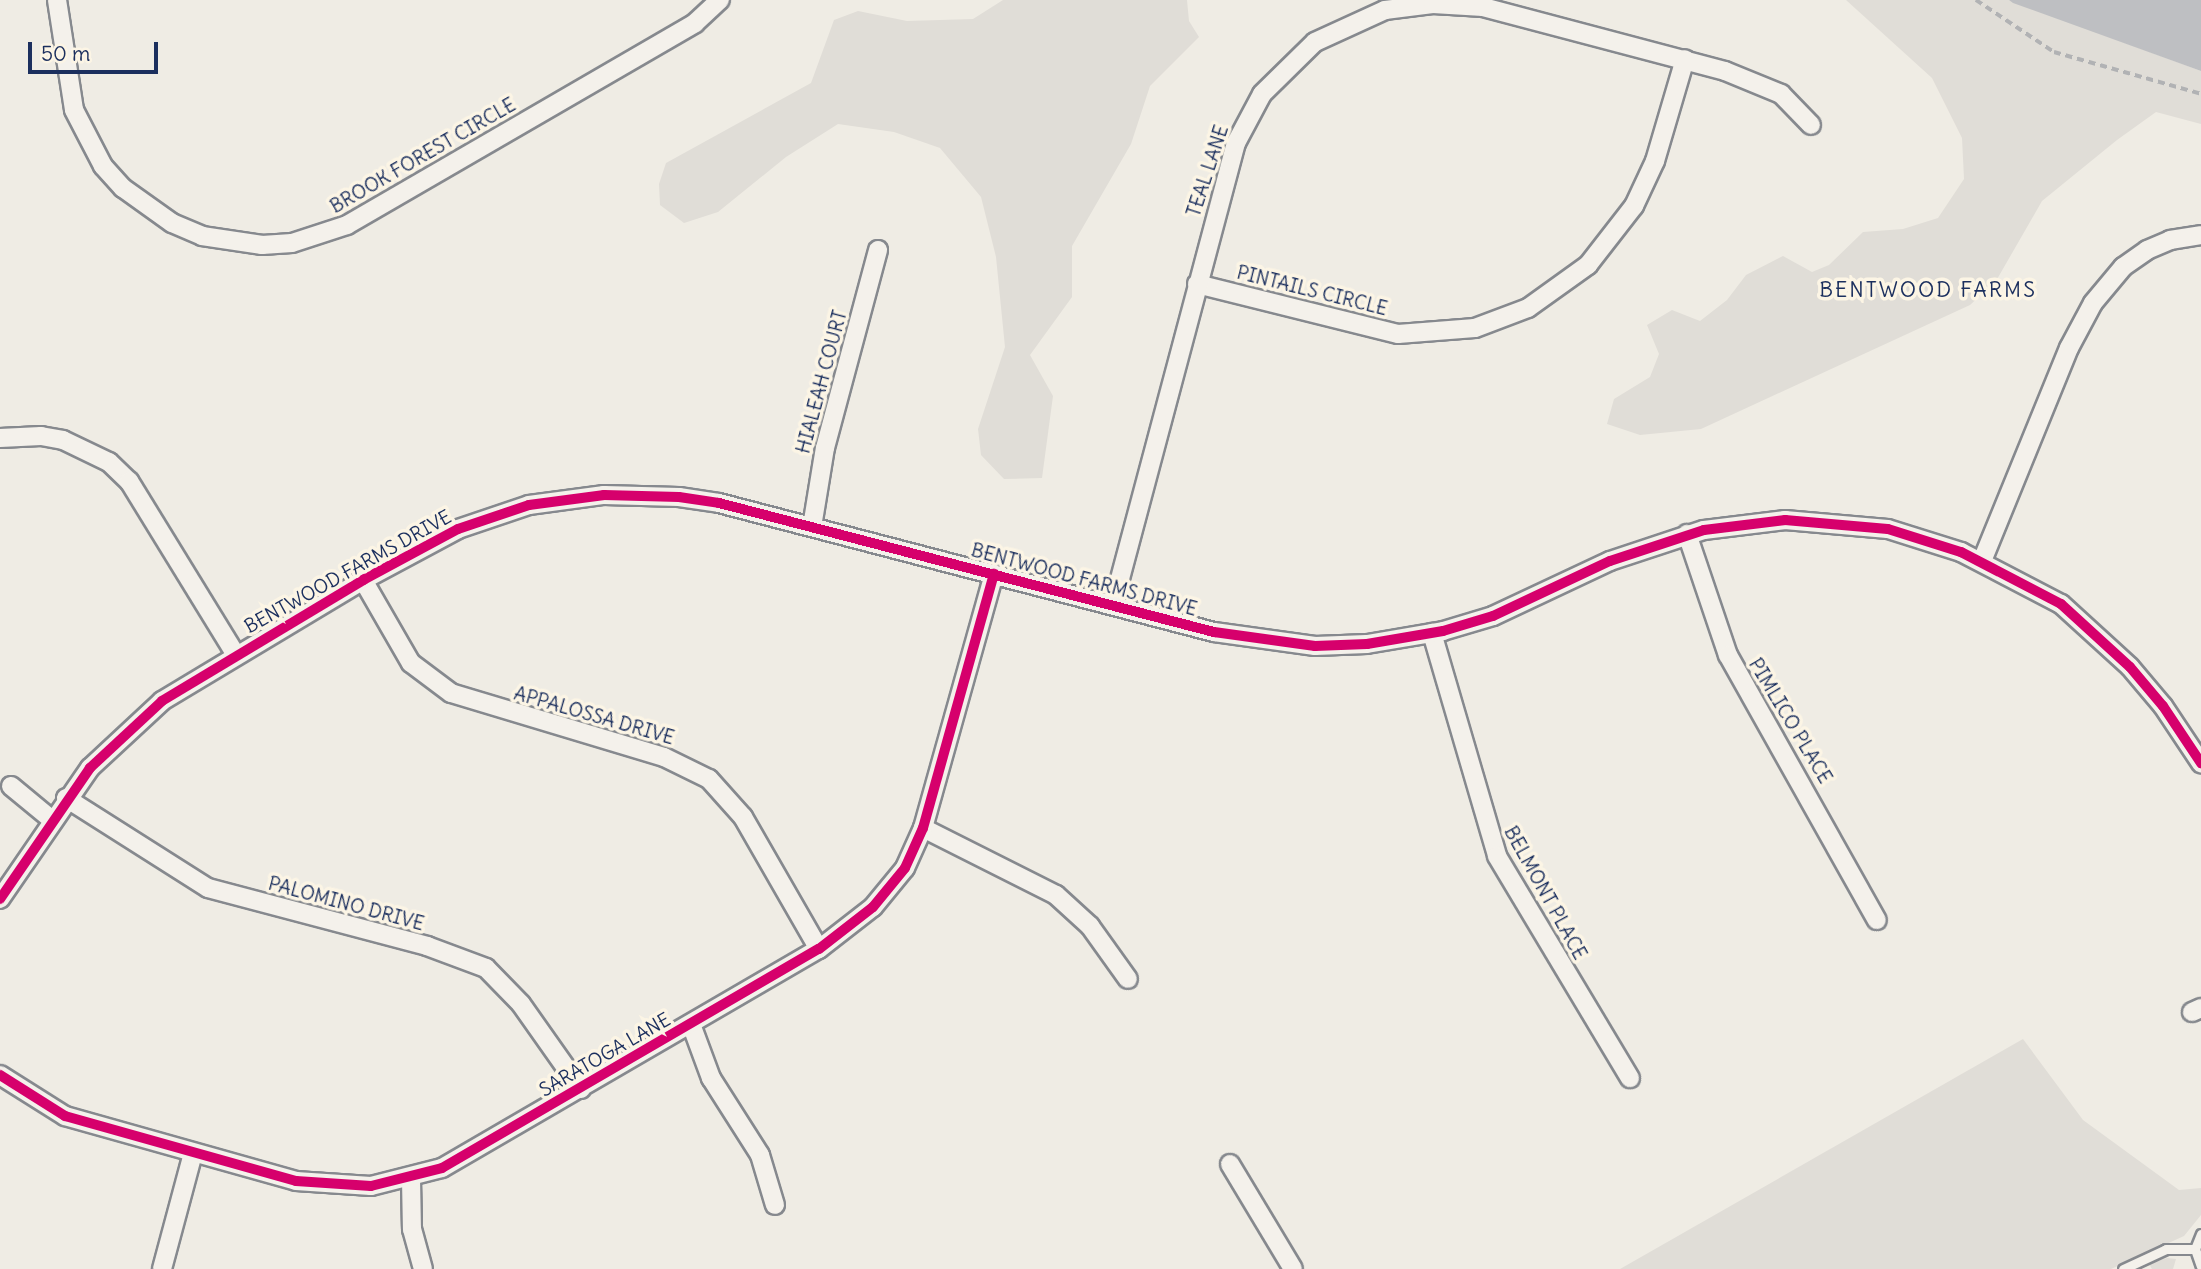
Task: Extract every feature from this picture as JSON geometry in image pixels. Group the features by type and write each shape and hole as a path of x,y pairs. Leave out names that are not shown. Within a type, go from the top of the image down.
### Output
{"street":[{"name":"BROOK FOREST CIRCLE","path":"57,0 74,110 103,166 138,201 172,223 202,236 262,245 301,240 347,225 695,23 720,0"},
{"name":"TEAL LANE","path":"1113,606 1229,162 1249,116 1296,57 1360,18 1409,6 1458,4 1507,12 1685,59 1773,89 1811,125"},
{"name":"PINTAILS CIRCLE","path":"1197,284 1398,334 1465,330 1528,308 1588,265 1634,206 1655,160 1685,59"},
{"path":"1982,561 2069,348 2093,303 2123,267 2147,250 2170,240 2201,235"},
{"name":"HIALEAH COURT","path":"812,527 825,448 878,250"},
{"path":"0,438 41,436 63,440 108,462 129,481 236,655"},
{"name":"BENTWOOD FARMS DRIVE","path":"0,899 66,798 135,722 236,655 363,580 458,529 517,509 567,499 679,497 812,527 1113,606 1266,642 1341,646 1432,633 1493,616 1610,561 1687,534 1759,522 1837,522 1927,540 1982,561 2031,585 2093,631 2164,706 2201,763"},
{"name":"PIMLICO PLACE","path":"1687,534 1728,655 1877,920"},
{"name":"SARATOGA LANE","path":"0,1075 65,1116 193,1153 321,1185 370,1186 411,1179 485,1146 819,949 854,924 890,888 923,828 994,574"},
{"name":"APPALOSSA DRIVE","path":"363,580 411,663 451,693 664,757 709,779 756,838 819,949"},
{"name":"BELMONT PLACE","path":"1432,633 1497,856 1630,1078"},
{"path":"11,786 51,819"},
{"name":"PALOMINO DRIVE","path":"66,798 208,888 427,946 486,968 520,1004 581,1089"},
{"path":"923,828 1056,895 1090,926 1128,979"},
{"path":"691,1024 711,1078 760,1156 775,1205"},
{"path":"162,1269 193,1153"},
{"path":"1230,1164 1293,1269"},
{"path":"411,1179 412,1229 423,1269"}],"lane":[{"path":"2201,1234 2195,1249 2201,1266"},
{"path":"2123,1269 2165,1249 2195,1249"}],"path":[{"path":"1976,0 2054,51 2201,94"}],"shaded area":[{"path":"1003,0 1187,0 1189,21 1199,37 1150,86 1131,144 1072,246 1072,297 1030,355 1053,396 1042,478 1004,479 981,455 978,429 1005,347 996,257 981,197 940,148 894,132 838,124 786,157 718,212 684,223 660,205 659,184 666,163 811,83 834,20 858,11 907,21 973,19"},
{"path":"1846,0 2009,0 2201,71 2201,124 2156,112 2117,140 2042,201 1996,281 1970,305 1701,429 1640,435 1607,424 1614,399 1650,377 1659,354 1647,325 1672,310 1700,321 1727,300 1746,275 1783,256 1812,272 1829,265 1863,232 1903,229 1938,218 1964,179 1962,138 1932,78"},
{"path":"2009,0 2201,0 2201,71 2013,3"},
{"path":"2023,1039 2083,1120 2179,1190 2201,1188 2201,1215 2184,1236 2111,1269 1620,1269"},
{"path":"2167,1258 2176,1259 2173,1269 2152,1269 2149,1264"}],"cycle path":[{"path":"0,899 90,768 162,701 363,580 458,529 529,505 604,495 679,497 719,503 1214,632 1315,646 1367,644 1443,631 1493,616 1610,561 1704,530 1785,520 1888,529 1961,552 2061,604 2130,667 2163,706 2201,763"},
{"path":"0,1075 65,1116 296,1181 371,1186 442,1168 819,949 873,907 905,868 923,828 994,574"}],"district":[{"name":"BENTWOOD FARMS","path":"1928,290"}]}
